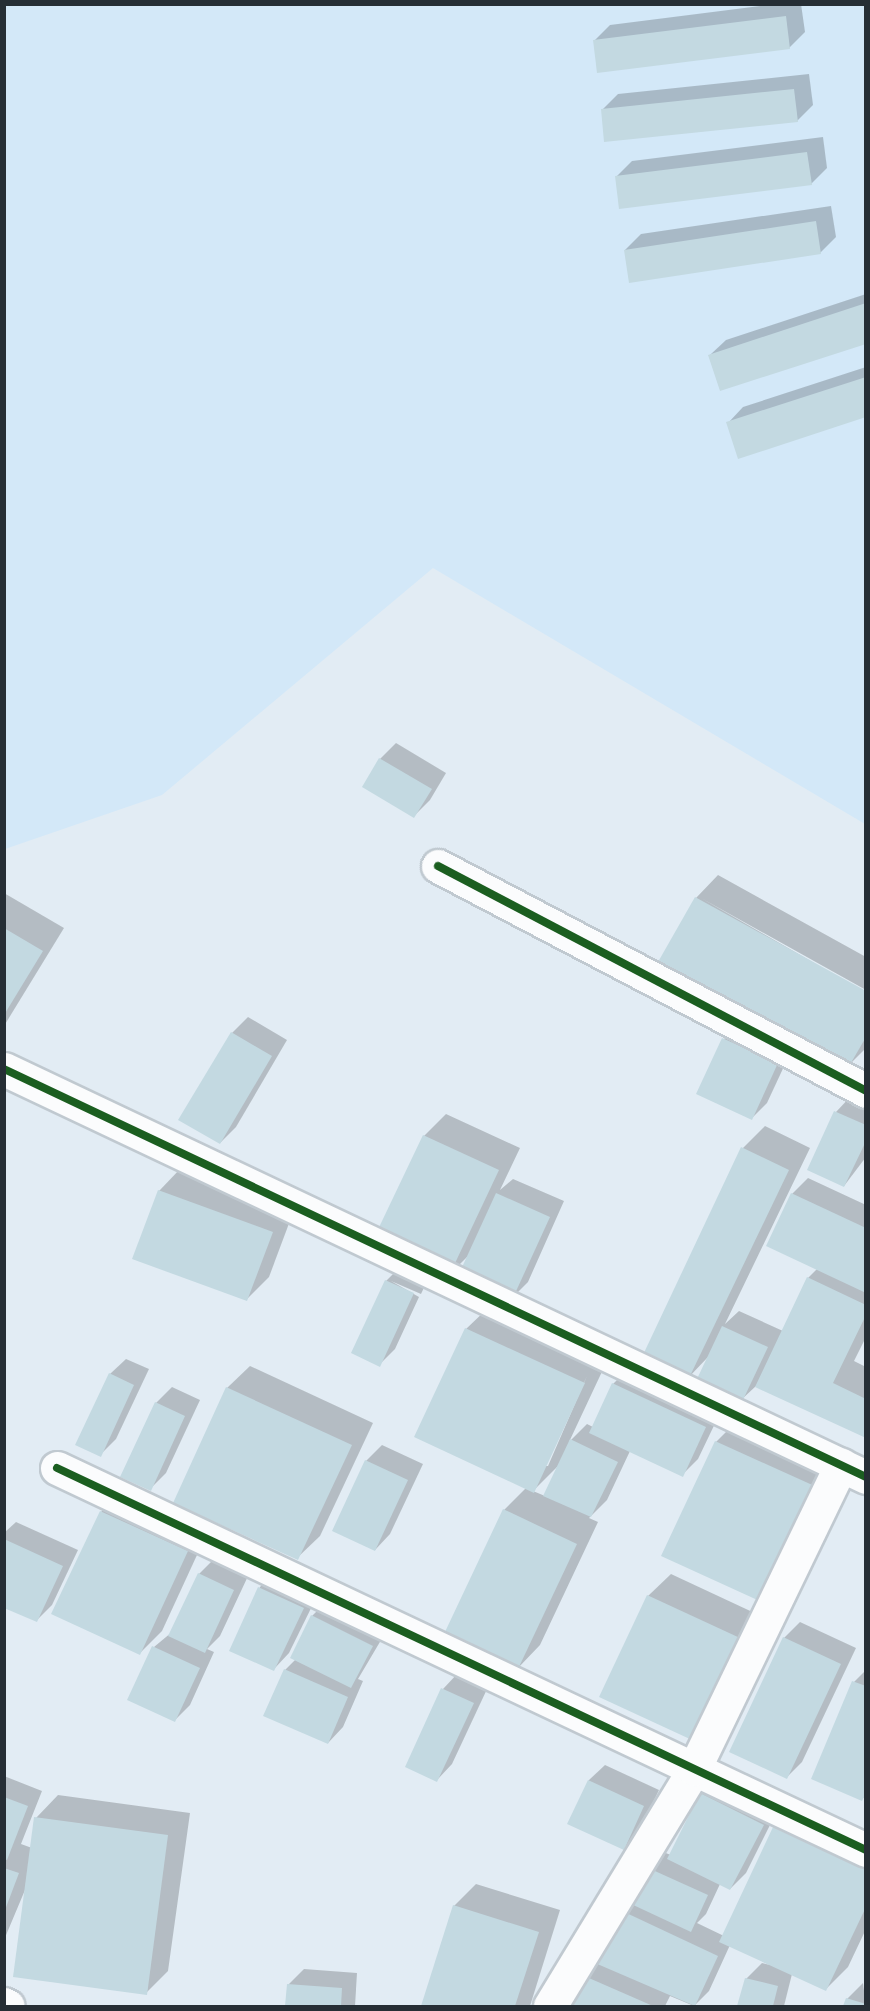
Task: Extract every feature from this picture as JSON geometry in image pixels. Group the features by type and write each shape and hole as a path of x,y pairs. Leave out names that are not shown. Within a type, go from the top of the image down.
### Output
{"street":[{"path":"438,866 866,1091"},
{"path":"4,1069 853,1471 694,1769 550,2007"},
{"path":"57,1468 866,1850"}],"shaded area":[{"path":"4,5 865,5 865,824 433,568 162,795 5,849"}],"building":[{"path":"786,16 790,49 597,73 593,40"},
{"path":"794,89 798,122 604,142 601,109"},
{"path":"807,152 812,185 619,209 615,176"},
{"path":"816,221 821,254 629,283 624,250"},
{"path":"866,303 866,344 720,391 708,355"},
{"path":"866,377 866,417 738,459 726,422"},
{"path":"379,758 432,789 414,818 362,787"},
{"path":"695,897 866,991 866,1037 848,1068 658,962"},
{"path":"4,928 43,951 4,1015"},
{"path":"231,1032 272,1056 220,1144 178,1120"},
{"path":"722,1038 778,1063 752,1120 696,1094"},
{"path":"834,1111 866,1125 866,1141 844,1187 807,1170"},
{"path":"423,1135 499,1170 448,1278 372,1242"},
{"path":"741,1147 789,1170 689,1378 642,1357"},
{"path":"158,1190 273,1232 247,1301 132,1259"},
{"path":"496,1193 550,1217 512,1300 458,1276"},
{"path":"791,1193 866,1228 866,1293 766,1246"},
{"path":"807,1277 866,1305 866,1315 833,1383 866,1399 866,1438 755,1387"},
{"path":"385,1280 414,1293 380,1367 351,1353"},
{"path":"722,1326 768,1347 742,1402 696,1381"},
{"path":"465,1328 585,1383 534,1493 414,1437"},
{"path":"109,1373 134,1385 101,1457 75,1445"},
{"path":"612,1383 706,1427 683,1477 589,1433"},
{"path":"226,1387 352,1445 298,1560 173,1503"},
{"path":"155,1402 185,1416 151,1491 120,1477"},
{"path":"570,1439 618,1462 591,1517 543,1496"},
{"path":"715,1441 819,1488 764,1603 661,1556"},
{"path":"365,1460 408,1480 375,1551 332,1531"},
{"path":"503,1509 577,1544 518,1669 444,1634"},
{"path":"100,1511 188,1551 140,1655 51,1614"},
{"path":"4,1539 63,1566 37,1622 4,1608"},
{"path":"198,1573 234,1590 205,1653 168,1636"},
{"path":"258,1587 304,1608 274,1671 229,1651"},
{"path":"647,1595 740,1638 692,1740 599,1697"},
{"path":"311,1615 373,1646 351,1688 290,1658"},
{"path":"783,1637 841,1664 787,1779 729,1752"},
{"path":"152,1646 200,1668 175,1722 127,1700"},
{"path":"284,1669 348,1697 328,1744 263,1716"},
{"path":"852,1681 866,1686 866,1793 862,1801 811,1779"},
{"path":"441,1688 474,1703 437,1782 405,1767"},
{"path":"588,1780 644,1806 624,1850 567,1824"},
{"path":"700,1793 764,1825 730,1890 667,1859"},
{"path":"4,1797 28,1806 7,1860 4,1859"},
{"path":"34,1817 168,1835 147,1995 13,1977"},
{"path":"773,1827 866,1869 866,1907 826,1991 719,1942"},
{"path":"646,1867 708,1895 691,1932 629,1903"},
{"path":"4,1868 19,1873 5,1910 4,1910"},
{"path":"453,1905 539,1932 515,2006 421,2006"},
{"path":"620,1910 718,1956 695,2006 595,1963"},
{"path":"582,1975 653,2006 568,2006"},
{"path":"745,1978 778,1986 773,2006 737,2006"},
{"path":"287,1984 342,1988 341,2006 285,2006"},
{"path":"846,1998 866,2004 866,2006 843,2006"}],"cycle path":[{"path":"438,866 866,1091"},
{"path":"4,1069 866,1477"},
{"path":"57,1468 866,1850"}]}
